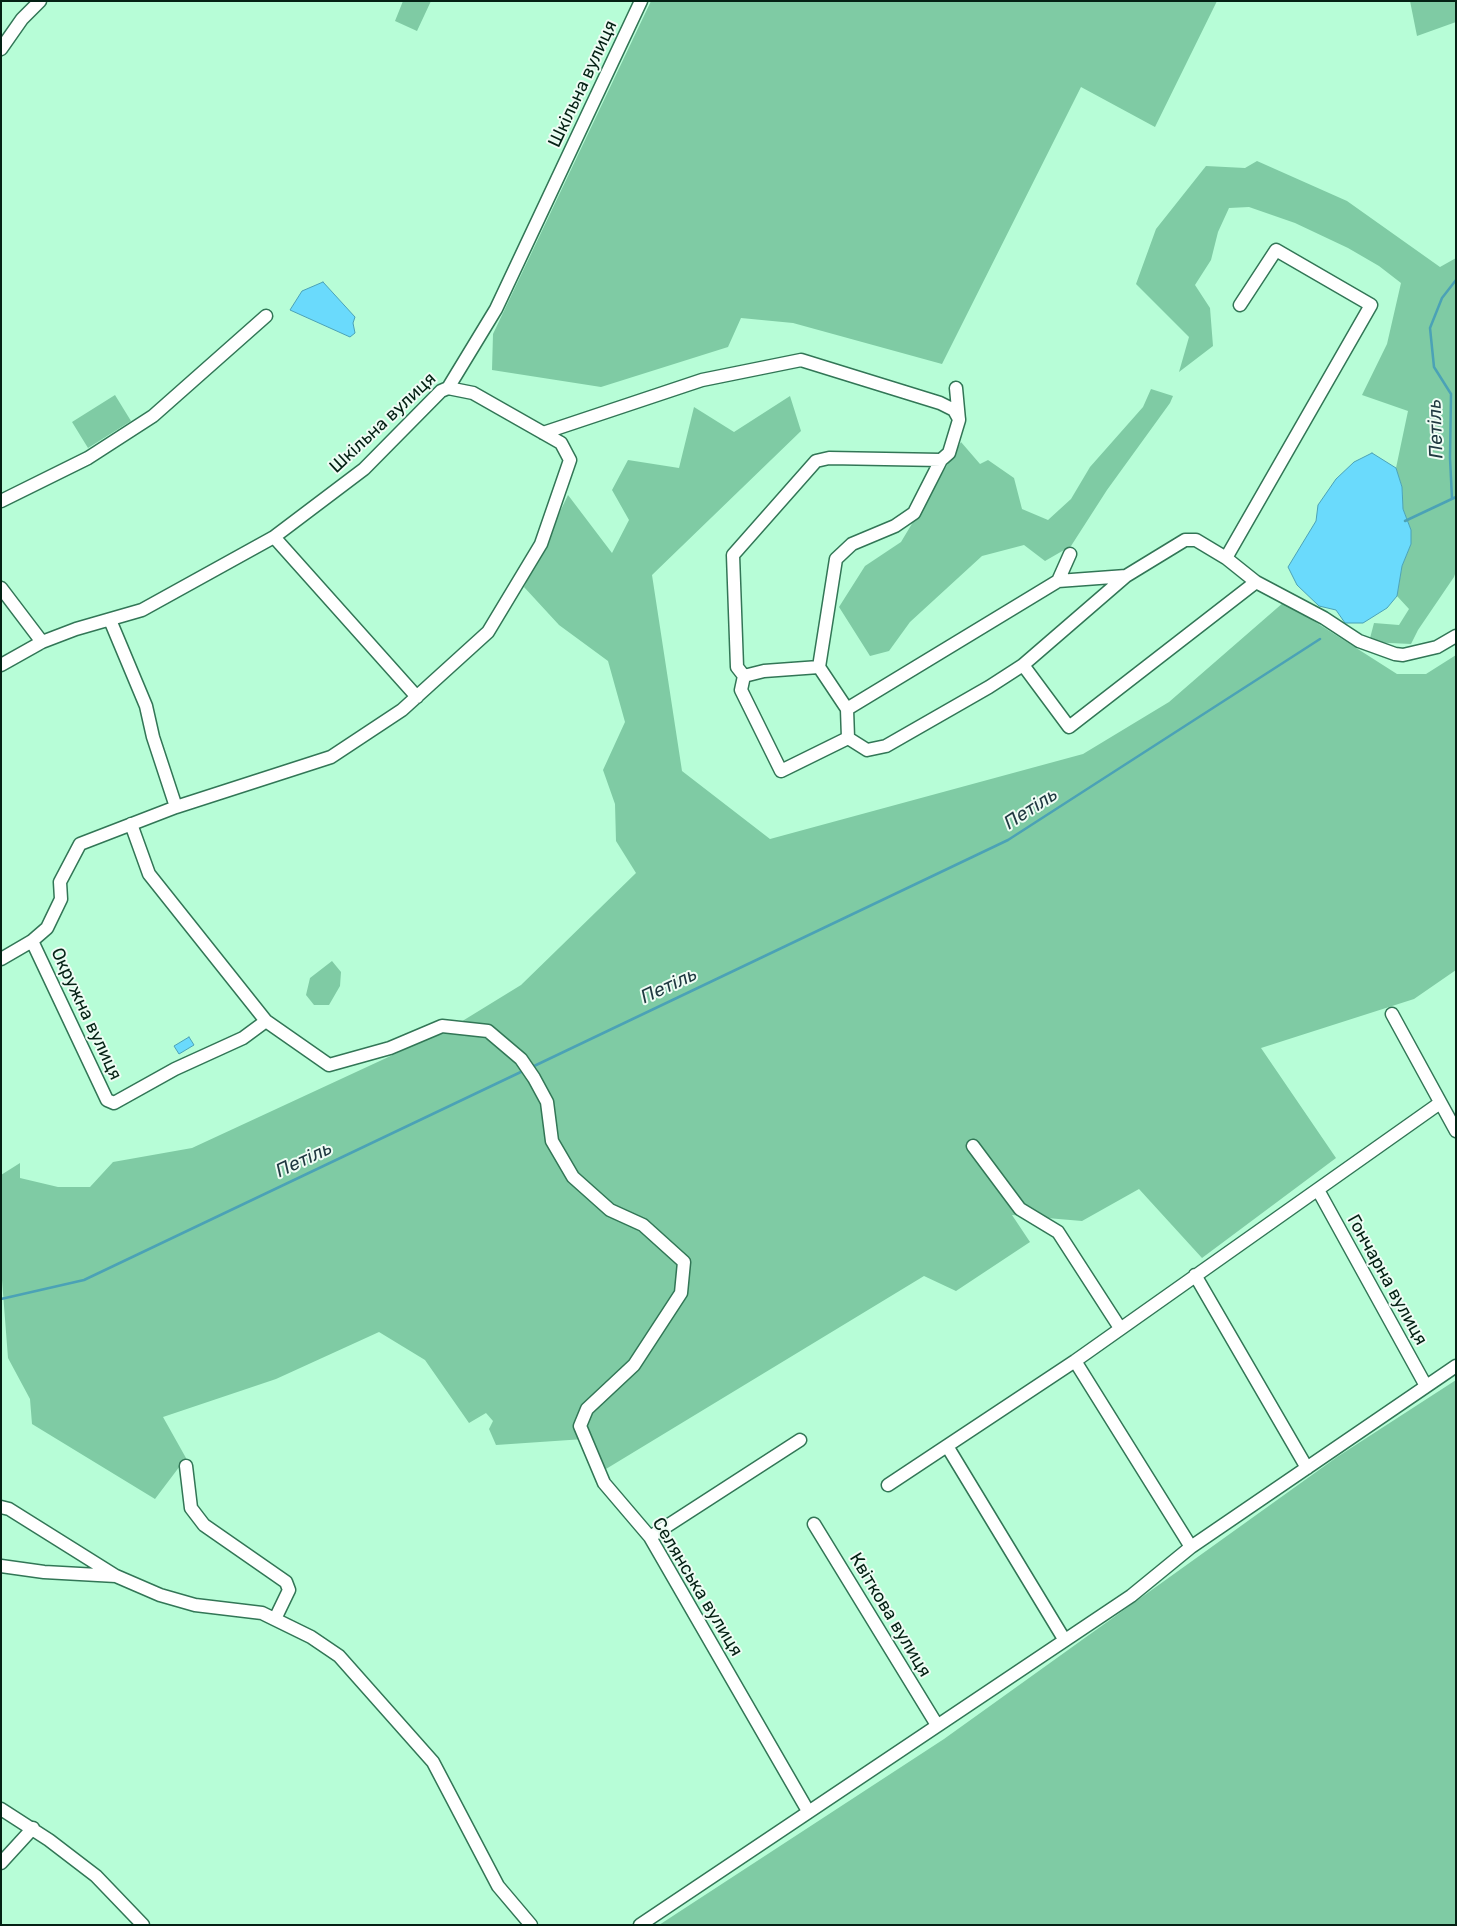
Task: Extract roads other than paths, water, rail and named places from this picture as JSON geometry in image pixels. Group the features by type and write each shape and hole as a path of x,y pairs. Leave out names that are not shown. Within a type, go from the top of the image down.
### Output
{"street":[{"path":"1,48 22,19 40,1"},
{"name":"Шкільна вулиця","path":"1,665 42,642 76,629 142,610 274,537 364,469 441,391 448,388 496,309 641,1"},
{"path":"1226,558 1371,305 1276,250 1240,305"},
{"path":"1,501 88,458 153,416 266,316"},
{"path":"543,433 702,380 801,360 940,403 954,410 959,420"},
{"name":"Окружна вулиця","path":"1,959 32,941 47,928 61,899 60,882 80,844 176,807 331,757 402,710 488,632 541,544 570,460 561,443 474,393 448,388"},
{"path":"848,738 847,709 819,666 836,559 852,544 895,526 914,513 941,460 950,453 959,420 956,388"},
{"path":"848,738 781,771 741,690 744,676 737,667 733,555 816,461 829,458 941,460"},
{"path":"274,537 417,697"},
{"path":"848,738 867,750 886,746 989,687 1022,665 1126,576 1186,540 1196,540 1226,558 1256,582 1324,618 1359,641 1404,655 1437,647 1456,636"},
{"path":"1058,581 1070,554"},
{"path":"847,709 1058,581 1126,576"},
{"path":"1022,665 1069,727 1256,582"},
{"path":"1,588 42,642"},
{"path":"110,620 146,706 152,737 176,807"},
{"path":"744,676 764,671 819,666"},
{"path":"131,824 149,874 266,1021"},
{"name":"Окружна вулиця","path":"32,941 107,1100 114,1104 175,1069 243,1038 266,1021"},
{"path":"1392,1014 1456,1131"},
{"name":"Селянська вулиця","path":"266,1021 329,1065 390,1048 442,1026 488,1031 521,1059 534,1078 547,1102 552,1141 573,1177 610,1210 643,1225 684,1262 681,1293 634,1365 587,1410 580,1426 604,1482 650,1537 808,1811"},
{"path":"888,1485 1075,1361 1440,1103"},
{"path":"973,1146 1020,1209 1058,1232 1120,1328"},
{"name":"Гончарна вулиця","path":"1318,1190 1426,1386"},
{"path":"1196,1275 1307,1468"},
{"path":"1075,1361 1191,1548"},
{"path":"640,1925 1064,1639 1131,1596 1191,1548 1456,1366"},
{"path":"650,1537 800,1440"},
{"path":"947,1446 1064,1639"},
{"path":"186,1466 191,1508 204,1525 286,1582 289,1590 275,1619"},
{"path":"1,1507 9,1509 116,1576 160,1595 195,1605 262,1613 311,1637 339,1656 433,1762 498,1886 531,1925"},
{"name":"Квіткова вулиця","path":"814,1524 937,1725"},
{"path":"1,1566 44,1572 116,1576"},
{"path":"1,1809 33,1828 96,1876 143,1925"},
{"path":"1,1863 33,1828"}],"water":[{"path":"323,282 355,317 353,323 355,333 350,337 290,310 302,291"},
{"path":"1372,453 1396,468 1402,487 1403,509 1411,530 1411,544 1402,566 1397,596 1387,608 1363,623 1345,623 1336,610 1319,606 1297,585 1288,567 1316,521 1318,505 1336,479 1354,462"},
{"path":"189,1037 194,1045 179,1054 174,1046"}],"waterway":[{"name":"Петіль","path":"1452,499 1450,458 1451,394 1434,367 1430,328 1442,298 1456,280"},
{"name":"Петіль","path":"1405,521 1456,497"},
{"name":"Петіль","path":"532,1067 1008,840 1320,639"},
{"name":"Петіль","path":"1,1299 84,1280 525,1070"}]}
